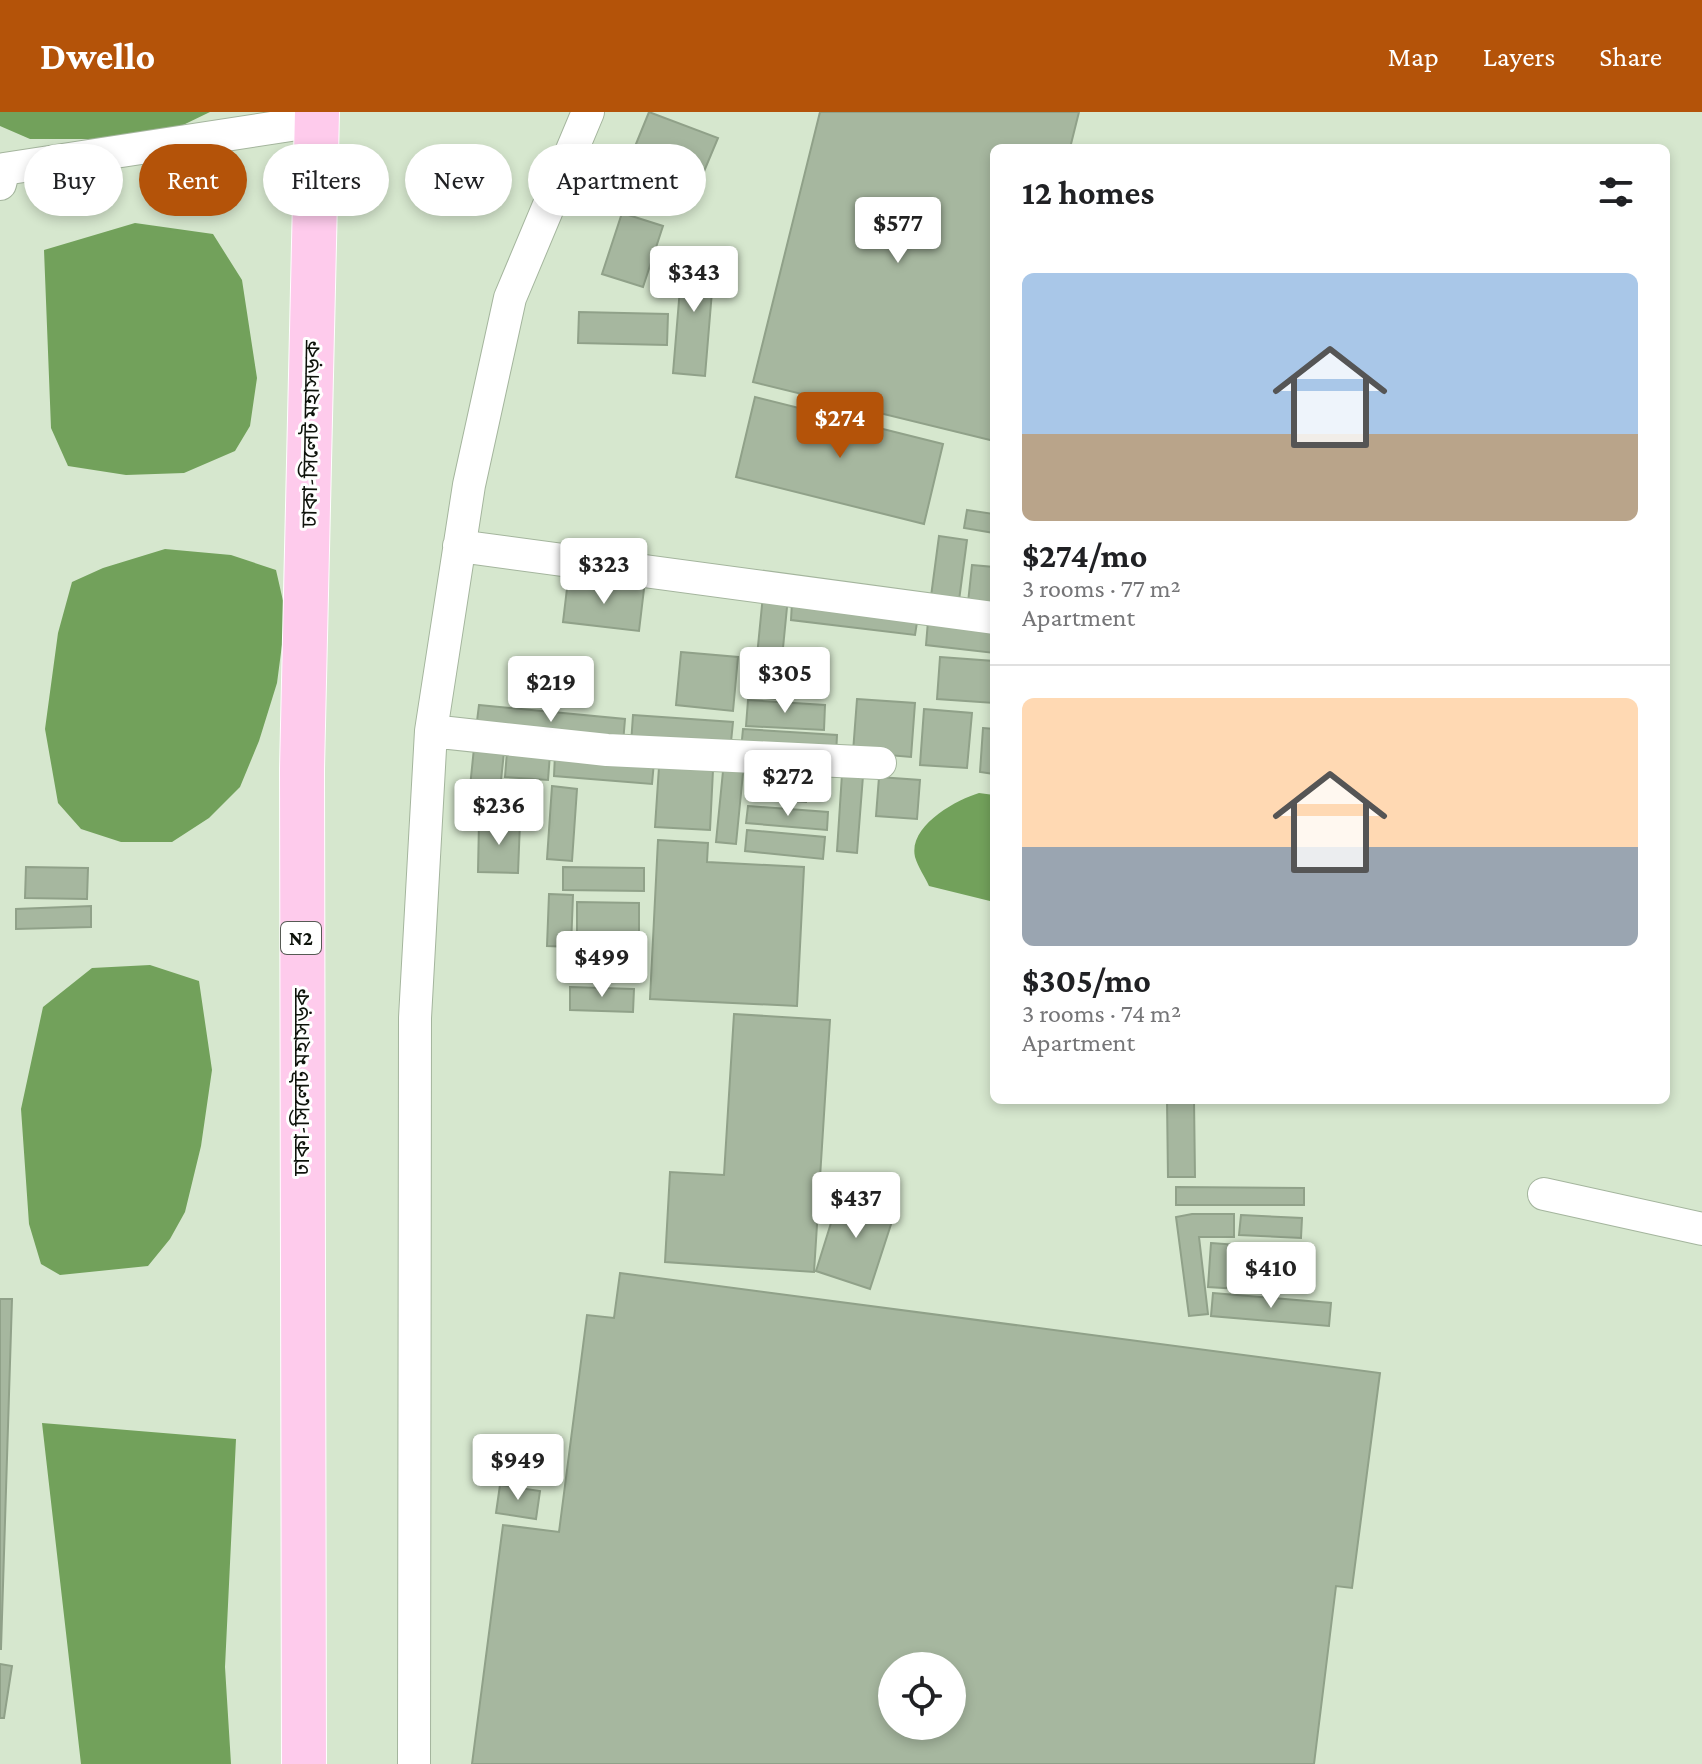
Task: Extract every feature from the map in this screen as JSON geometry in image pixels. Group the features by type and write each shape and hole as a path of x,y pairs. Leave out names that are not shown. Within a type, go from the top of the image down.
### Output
{"highway":[{"name":"ঢাকা-সিলেট মহাসড়ক","path":"304,1764 302,769 317,116"}],"street":[{"path":"414,1764 415,1018 431,731 459,546 510,298 588,112"},
{"path":"0,184 4,169 317,116"},
{"path":"459,546 990,617"},
{"path":"431,731 607,750 880,763"},
{"path":"1544,1194 1702,1229"}],"shaded area":[{"path":"0,112 210,112 154,139 30,139 0,126"},
{"path":"135,223 213,234 242,280 257,378 250,426 235,451 184,473 126,475 68,466 51,428 44,250"},
{"path":"165,549 231,555 276,570 286,614 277,683 259,741 240,787 209,818 172,842 121,842 81,829 58,803 45,729 58,633 72,582 103,568"},
{"path":"979,793 990,794 990,901 929,886 915,857 915,846 926,825 958,802"},
{"path":"150,965 199,981 212,1070 201,1146 185,1212 170,1239 148,1266 60,1275 41,1264 29,1224 21,1109 43,1007 92,968"},
{"path":"42,1423 236,1439 225,1667 231,1764 81,1764"}],"building":[{"path":"649,112 718,138 706,167 706,144 636,144"},
{"path":"820,112 1079,112 1071,144 990,144 990,440 753,382"},
{"path":"621,216 631,216 663,226 643,287 602,274"},
{"path":"683,252 715,255 705,376 673,373"},
{"path":"579,312 668,314 667,345 578,343"},
{"path":"755,397 943,444 924,524 736,477"},
{"path":"967,510 990,513 990,532 964,528"},
{"path":"939,536 967,540 958,608 930,604"},
{"path":"972,565 990,567 990,615 967,612"},
{"path":"568,580 644,589 639,631 563,622"},
{"path":"763,595 788,597 778,699 753,697"},
{"path":"792,602 918,616 915,635 791,620"},
{"path":"928,621 990,628 990,653 926,645"},
{"path":"681,652 738,657 733,711 676,705"},
{"path":"940,657 990,661 990,703 937,699"},
{"path":"857,699 915,703 911,757 853,752"},
{"path":"748,700 825,705 824,730 746,726"},
{"path":"479,705 625,719 623,743 476,729"},
{"path":"924,709 972,713 967,768 920,765"},
{"path":"633,715 733,722 730,752 631,744"},
{"path":"983,728 990,729 990,773 980,772"},
{"path":"743,729 837,735 836,756 741,750"},
{"path":"474,748 504,752 500,790 470,787"},
{"path":"507,751 550,754 548,780 505,777"},
{"path":"555,754 654,762 652,784 554,776"},
{"path":"762,760 808,764 806,802 759,799"},
{"path":"724,761 744,763 736,844 716,842"},
{"path":"659,767 713,770 710,830 655,827"},
{"path":"842,774 863,776 857,853 837,851"},
{"path":"879,777 920,780 917,819 876,816"},
{"path":"552,786 577,789 572,861 547,859"},
{"path":"748,806 828,812 827,830 746,823"},
{"path":"479,821 520,822 518,873 478,872"},
{"path":"747,830 825,837 823,859 745,851"},
{"path":"658,840 708,843 707,862 804,867 797,1006 650,999"},
{"path":"26,867 88,868 87,899 25,898"},
{"path":"563,867 644,868 644,891 563,890"},
{"path":"549,894 573,895 571,947 547,946"},
{"path":"577,902 639,903 639,933 577,933"},
{"path":"91,906 91,927 16,929 16,909"},
{"path":"570,987 634,989 633,1012 570,1010"},
{"path":"734,1014 830,1020 814,1272 665,1262 670,1172 724,1175"},
{"path":"1167,1104 1194,1104 1195,1177 1168,1177"},
{"path":"1176,1187 1304,1188 1304,1205 1176,1205"},
{"path":"841,1191 896,1209 870,1289 816,1271"},
{"path":"1234,1214 1234,1237 1199,1237 1208,1314 1189,1316 1176,1217"},
{"path":"1241,1215 1302,1218 1301,1238 1239,1235"},
{"path":"1211,1243 1307,1250 1304,1293 1208,1287"},
{"path":"620,1273 1380,1373 1352,1588 1336,1586 1314,1764 472,1764 503,1525 559,1532 587,1315 614,1318"},
{"path":"1213,1293 1331,1303 1329,1326 1211,1316"},
{"path":"0,1299 12,1299 1,1649 0,1649"},
{"path":"500,1485 540,1491 536,1519 496,1513"},
{"path":"0,1664 12,1666 4,1718 0,1718"}]}
